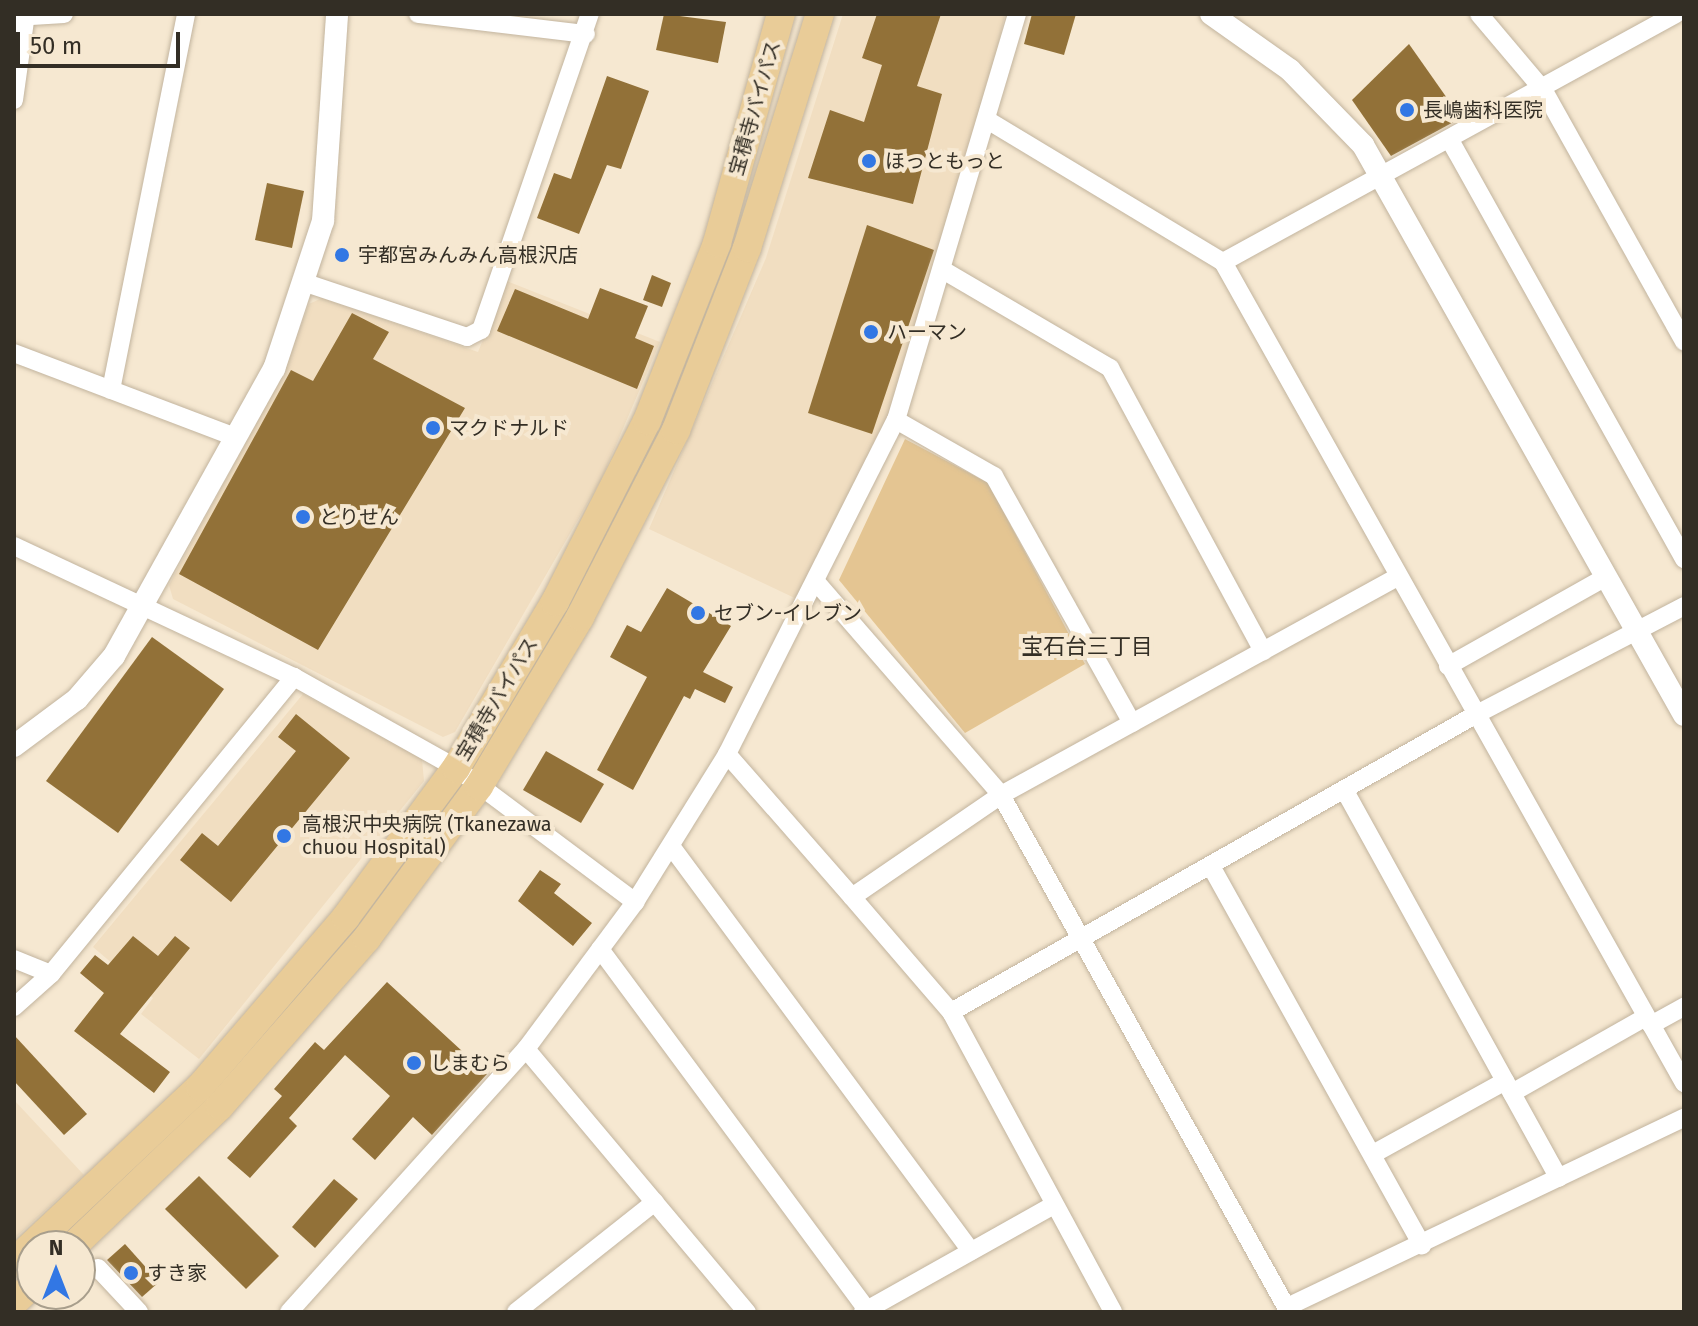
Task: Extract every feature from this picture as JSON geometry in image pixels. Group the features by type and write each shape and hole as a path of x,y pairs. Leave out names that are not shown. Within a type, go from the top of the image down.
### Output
{"main road":[{"name":"宝積寺バイパス","path":"14,1262 200,1087 346,917 456,768 555,602 647,421 717,243 781,14"},
{"name":"宝積寺バイパス","path":"89,1230 252,1070 367,938 479,786 580,617 676,430 747,248 820,14"}],"street":[{"path":"14,100 22,16 64,14"},
{"path":"111,390 186,14"},
{"path":"14,746 77,699 142,609 274,369 306,283 333,143 337,14"},
{"path":"418,14 586,34"},
{"path":"306,283 467,337 481,330 586,34 590,14"},
{"path":"289,1312 526,1049 635,902 727,754 817,583 896,420 989,121 1017,14"},
{"path":"1211,14 1301,80 1383,177 1684,715"},
{"path":"1479,14 1544,91 1684,342"},
{"path":"1223,262 1451,142 1676,14"},
{"path":"989,121 1223,262 1684,1083"},
{"path":"1451,142 1684,559"},
{"path":"943,270 1110,368 1263,651"},
{"path":"14,353 235,437"},
{"path":"896,420 994,476 1132,723"},
{"path":"14,546 142,609 294,677 456,768 635,902"},
{"path":"852,897 1001,795 1398,577"},
{"path":"1448,666 1606,577"},
{"path":"817,583 1001,795 1288,1309 1684,1118"},
{"path":"951,1012 1212,868 1475,715 1639,634 1684,606"},
{"path":"14,1007 51,974 294,677"},
{"path":"727,754 951,1012 1113,1312"},
{"path":"1345,791 1559,1178"},
{"path":"671,846 971,1251"},
{"path":"1212,868 1422,1245"},
{"path":"600,949 865,1311 1054,1205"},
{"path":"14,959 51,974"},
{"path":"1373,1154 1508,1087 1684,1007"},
{"path":"526,1049 747,1312"},
{"path":"516,1312 655,1202"},
{"path":"98,1268 139,1312"}],"shaded area":[{"path":"843,14 1005,14 983,114 888,418 801,601 649,529 766,258"},
{"path":"507,281 660,342 601,480 455,732 443,737 173,599 169,585 283,373 309,304 322,298 478,352"},
{"path":"905,439 988,483 1085,664 965,733 839,580"},
{"name":"高根沢中央病院 (Tkanezawa chuou Hospital)","path":"303,694 422,759 424,781 199,1059 141,1014 153,998 93,947"},
{"path":"14,1100 84,1175 24,1230 16,1230 14,1239"}],"building":[{"path":"664,14 726,22 718,63 656,50"},
{"path":"877,14 941,14 917,86 942,94 913,204 808,178 830,110 864,122 882,65 862,58"},
{"path":"1032,14 1076,14 1064,55 1024,44"},
{"name":"長嶋歯科医院","path":"1409,44 1461,118 1391,156 1352,100"},
{"path":"607,76 649,91 621,169 607,165 579,234 537,218 554,173 571,179"},
{"path":"267,183 304,191 292,248 255,240"},
{"name":"ハーマン","path":"867,225 934,250 872,434 808,413"},
{"path":"652,275 671,283 662,307 643,300"},
{"path":"600,288 648,306 635,338 654,346 637,389 497,331 515,289 588,319"},
{"name":"とりせん","path":"352,313 389,332 373,359 465,408 318,650 179,574 291,370 313,381"},
{"path":"667,588 731,626 703,672 733,687 725,703 695,689 690,699 684,696 633,790 597,770 647,677 610,657 627,625 641,632"},
{"path":"152,637 224,689 118,833 46,781"},
{"path":"296,714 350,758 231,902 180,860 202,833 218,846 296,751 278,737"},
{"path":"546,751 604,784 581,823 523,790"},
{"path":"540,870 561,884 554,893 592,923 573,946 518,901"},
{"path":"133,936 158,956 175,936 190,948 120,1034 170,1072 154,1093 74,1031 104,993 80,973 95,955 108,965"},
{"name":"しまむら","path":"387,982 487,1074 432,1135 413,1117 375,1160 352,1139 390,1096 345,1055 289,1118 297,1126 250,1178 227,1158 282,1096 274,1089 315,1042 324,1050"},
{"path":"14,1035 87,1114 64,1135 14,1081"},
{"path":"199,1176 279,1256 246,1289 165,1209"},
{"path":"334,1179 358,1199 315,1248 292,1227"},
{"name":"すき家","path":"125,1244 159,1282 142,1297 107,1260"}],"place":[{"name":"長嶋歯科医院","path":"1407,110"},
{"name":"ほっともっと","path":"869,161"},
{"name":"宇都宮みんみん高根沢店","path":"342,255"},
{"name":"ハーマン","path":"871,332"},
{"name":"マクドナルド","path":"433,428"},
{"name":"とりせん","path":"303,517"},
{"name":"セブン-イレブン","path":"698,613"},
{"name":"高根沢中央病院 (Tkanezawa chuou Hospital)","path":"284,836"},
{"name":"しまむら","path":"414,1063"},
{"name":"すき家","path":"131,1273"}],"district":[{"name":"宝石台三丁目","path":"1087,647"}]}
